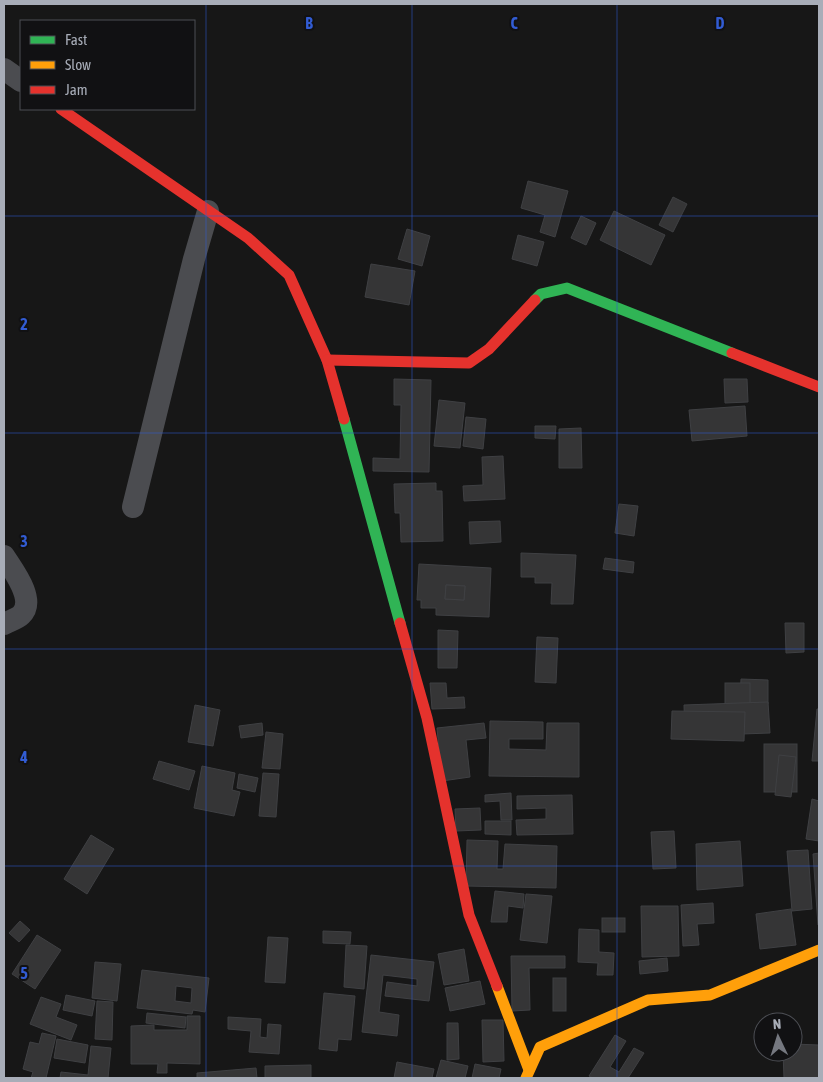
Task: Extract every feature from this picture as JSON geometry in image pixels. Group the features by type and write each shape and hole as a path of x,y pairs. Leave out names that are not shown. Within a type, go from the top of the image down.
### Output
{"street":[{"path":"4,69 20,80"},
{"path":"62,110 248,238 289,275 327,360 427,718 469,915 528,1074"},
{"path":"133,507 194,259 208,210"},
{"path":"327,360 469,363 489,349 541,294 566,288 819,387"},
{"path":"4,556 25,592 27,606 21,615 4,624"},
{"path":"528,1074 540,1047 648,1000 710,995 819,950"}],"building":[{"path":"528,181 568,191 555,237 540,232 545,215 521,208"},
{"path":"673,197 687,204 673,232 659,225"},
{"path":"614,211 665,235 651,265 600,240"},
{"path":"581,216 596,223 586,245 571,238"},
{"path":"407,229 430,236 422,266 398,259"},
{"path":"518,235 544,242 537,266 512,259"},
{"path":"371,264 415,271 409,305 365,297"},
{"path":"394,379 431,380 429,472 373,471 373,458 400,459 401,405 394,405"},
{"path":"724,379 747,379 748,402 725,403"},
{"path":"439,400 465,403 460,448 434,446"},
{"path":"745,406 747,436 692,441 689,410"},
{"path":"466,417 486,419 483,449 463,446"},
{"path":"535,426 556,426 555,439 535,438"},
{"path":"581,428 582,468 559,468 559,429"},
{"path":"503,456 505,499 464,501 463,486 483,485 482,457"},
{"path":"436,483 436,491 442,491 443,541 401,542 400,513 395,513 394,484"},
{"path":"619,504 638,506 634,536 615,533"},
{"path":"500,521 501,542 470,544 469,522"},
{"path":"521,553 576,555 573,604 551,604 552,583 535,583 535,577 521,577"},
{"path":"605,558 634,562 633,573 603,569"},
{"path":"419,564 491,568 489,617 436,615 436,608 421,608 421,600 417,600","holes":["446,585 465,586 464,600 445,599"]},
{"path":"446,585 465,586 464,600 445,599"},
{"path":"785,623 804,623 804,652 786,653"},
{"path":"438,630 458,631 457,668 438,668"},
{"path":"537,637 558,638 556,683 535,682"},
{"path":"741,679 768,680 768,704 740,703"},
{"path":"430,683 446,683 447,698 464,697 465,708 432,709"},
{"path":"725,683 750,683 750,711 725,711"},
{"path":"768,702 770,733 685,736 684,705"},
{"path":"195,705 220,710 213,746 188,742"},
{"path":"817,709 819,709 819,761 812,761"},
{"path":"672,711 745,712 744,741 671,739"},
{"path":"490,721 543,722 543,739 509,739 509,749 546,750 547,723 579,723 579,777 489,776"},
{"path":"262,723 263,735 241,738 239,726"},
{"path":"484,723 486,738 466,740 470,777 442,781 437,728"},
{"path":"266,732 283,734 280,769 262,768"},
{"path":"764,744 797,744 797,792 764,792"},
{"path":"779,755 796,757 791,797 775,795"},
{"path":"159,761 195,771 189,790 153,779"},
{"path":"202,766 235,773 232,790 240,792 234,816 194,808"},
{"path":"263,773 279,774 276,817 259,816"},
{"path":"239,774 258,778 255,792 237,788"},
{"path":"511,793 512,820 501,820 500,801 485,802 485,795"},
{"path":"572,795 573,834 517,835 516,820 546,819 546,808 517,809 517,796"},
{"path":"812,799 819,801 819,841 806,839"},
{"path":"480,808 481,830 456,831 455,809"},
{"path":"485,821 511,821 511,835 485,834"},
{"path":"674,831 676,868 653,869 651,832"},
{"path":"91,835 114,849 87,894 64,879"},
{"path":"467,840 498,841 497,869 503,869 505,844 557,846 556,888 466,886"},
{"path":"740,841 743,886 697,890 696,844"},
{"path":"808,850 812,909 792,911 787,851"},
{"path":"819,853 819,925 818,925 813,854"},
{"path":"495,891 524,894 523,908 508,906 507,922 491,922"},
{"path":"526,894 552,896 547,943 520,940"},
{"path":"713,903 714,923 697,924 699,945 683,946 681,905"},
{"path":"641,906 678,906 679,956 642,957"},
{"path":"791,909 796,945 760,949 756,914"},
{"path":"602,918 625,918 625,932 602,932"},
{"path":"20,921 30,930 19,942 9,933"},
{"path":"579,929 599,930 599,952 614,953 613,975 597,975 598,963 578,962"},
{"path":"323,931 351,932 350,944 323,943"},
{"path":"37,935 61,950 35,989 12,974"},
{"path":"268,937 288,938 285,983 265,982"},
{"path":"346,945 367,946 364,989 344,987"},
{"path":"464,949 469,981 444,985 438,954"},
{"path":"371,955 434,962 429,1001 385,996 387,982 417,986 417,979 383,975 379,1012 399,1015 397,1036 362,1032"},
{"path":"511,956 565,956 565,968 529,968 530,1010 512,1011"},
{"path":"667,958 668,971 640,974 639,961"},
{"path":"95,962 121,964 117,1001 92,998"},
{"path":"142,970 209,978 205,1012 193,1010 192,1014 137,1008","holes":["176,986 192,988 191,1003 175,1001"]},
{"path":"553,978 566,978 566,1011 553,1011"},
{"path":"480,981 485,1004 450,1011 445,988"},
{"path":"324,993 355,996 351,1040 338,1039 337,1051 319,1049"},
{"path":"66,995 95,1001 92,1016 63,1010"},
{"path":"41,997 61,1004 56,1017 77,1025 71,1040 30,1024"},
{"path":"97,1001 113,1002 112,1040 95,1039"},
{"path":"147,1013 186,1017 185,1028 146,1023"},
{"path":"187,1016 200,1016 200,1064 167,1063 167,1073 157,1073 158,1064 131,1064 131,1026 154,1025 154,1030 187,1030"},
{"path":"228,1017 261,1019 260,1037 267,1038 268,1024 281,1025 279,1054 249,1052 251,1031 228,1029"},
{"path":"482,1020 503,1020 504,1061 483,1062"},
{"path":"447,1023 458,1023 459,1059 447,1060"},
{"path":"42,1033 56,1036 46,1078 31,1078 33,1072 23,1069 30,1042 39,1044"},
{"path":"615,1035 626,1041 610,1067 619,1072 634,1048 644,1053 628,1078 593,1078 589,1076"},
{"path":"57,1039 88,1045 85,1063 54,1058"},
{"path":"803,1044 819,1045 819,1078 784,1078 783,1062 803,1062"},
{"path":"91,1046 111,1048 108,1078 60,1078 61,1072 88,1075"},
{"path":"441,1060 468,1066 465,1078 436,1078"},
{"path":"397,1062 434,1069 432,1078 394,1078"},
{"path":"475,1064 501,1069 499,1078 472,1078"},
{"path":"311,1065 311,1078 265,1078 265,1066"},
{"path":"256,1068 257,1078 197,1078 197,1073"}],"traffic: fast":[{"path":"535,300 541,294 567,288 732,353"},
{"path":"344,419 400,623"}],"traffic: slow":[{"path":"526,1078 540,1047 648,1000 710,995 819,950"},
{"path":"497,986 529,1070"}],"traffic: jam":[{"path":"62,110 248,238 289,275 327,360 344,419"},
{"path":"327,360 469,363 489,349 535,300"},
{"path":"732,353 819,387"},
{"path":"400,623 427,718 469,915 497,986"}]}
